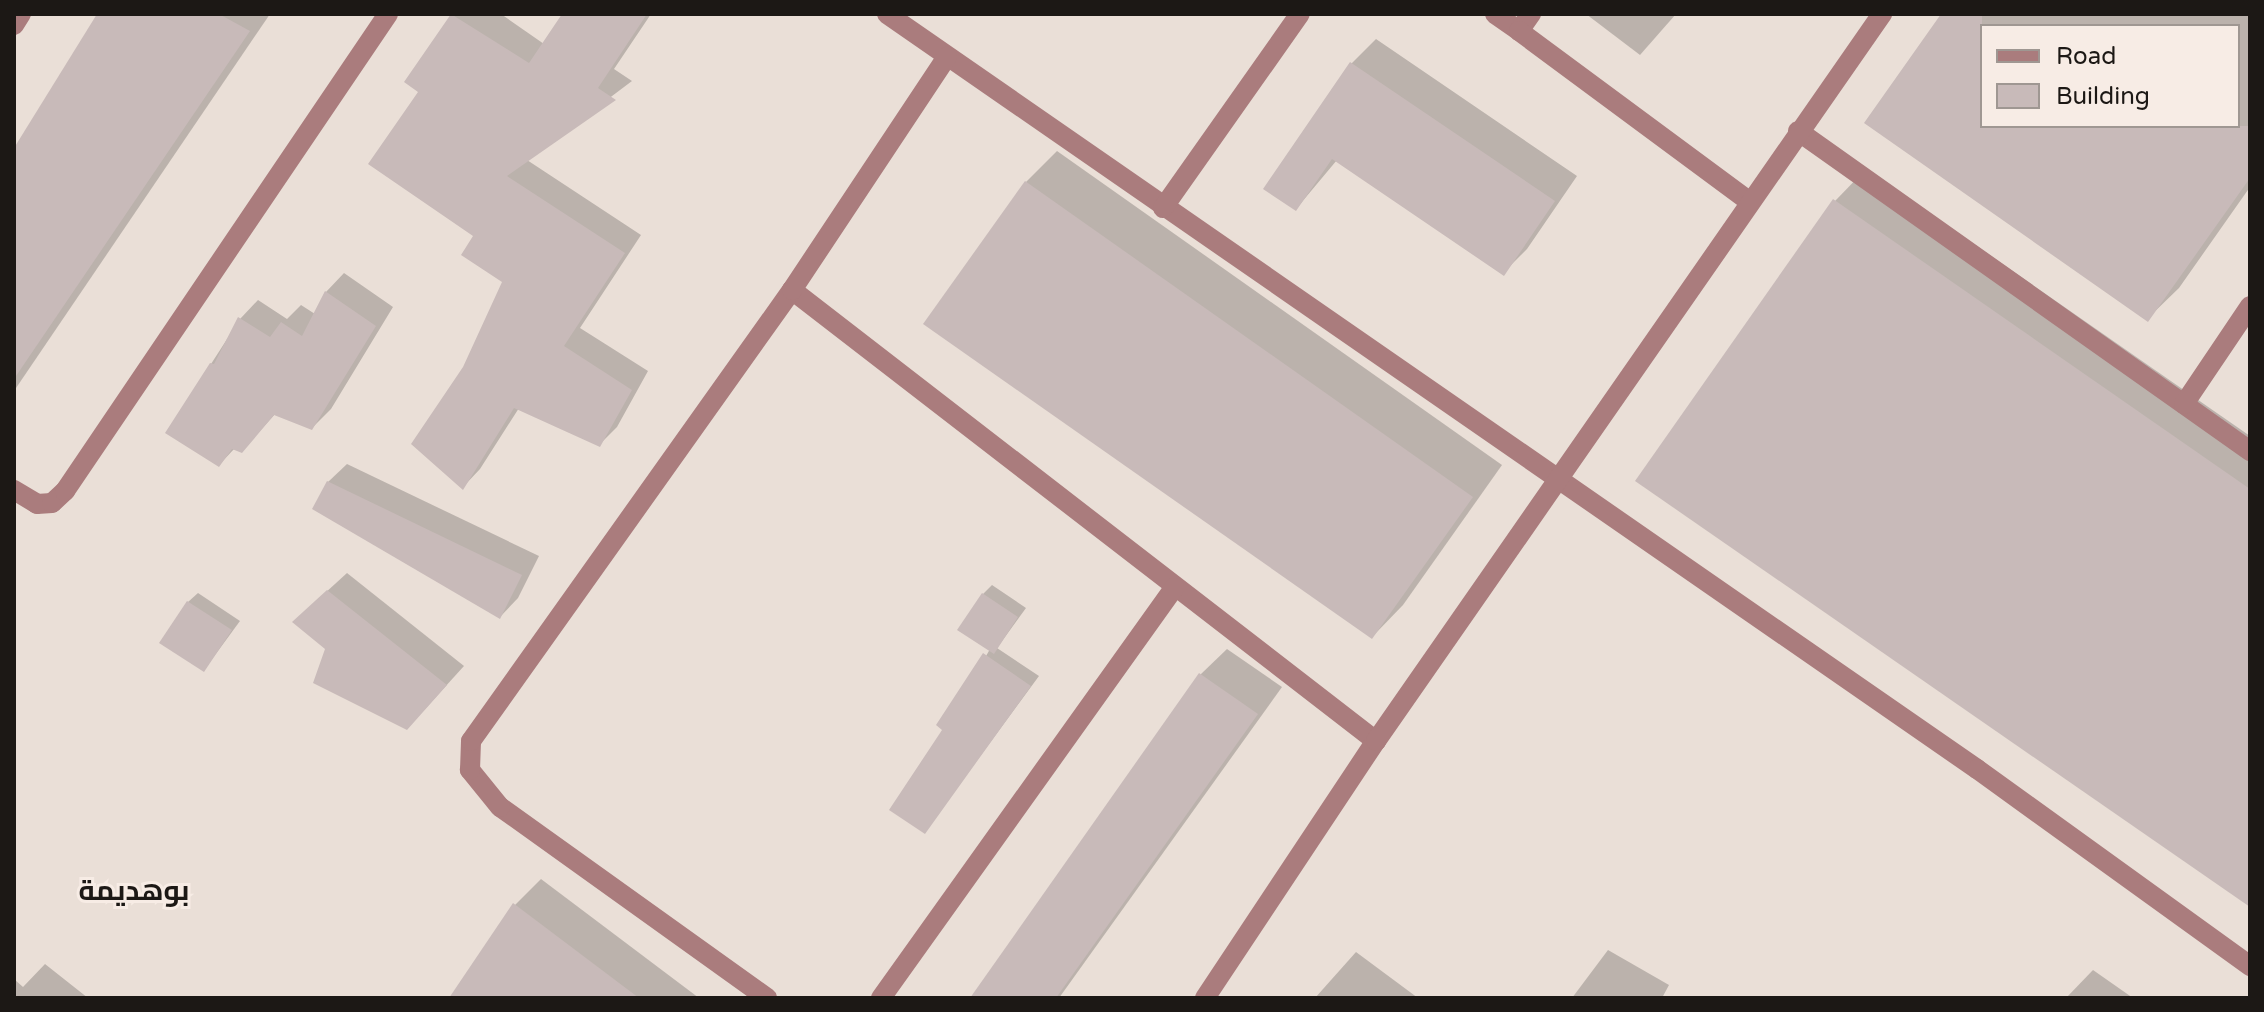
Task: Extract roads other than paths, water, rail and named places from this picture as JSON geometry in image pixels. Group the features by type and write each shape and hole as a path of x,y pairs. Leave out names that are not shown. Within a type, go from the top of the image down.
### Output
{"street":[{"path":"14,25 21,14"},
{"path":"14,490 37,504 52,503 65,491 387,14"},
{"path":"887,14 1163,208 1562,479 2250,966"},
{"path":"1163,208 1300,14"},
{"path":"1495,14 1525,23 1749,201"},
{"path":"1205,998 1376,741 1562,479 1749,201 1882,14"},
{"path":"767,998 500,807 470,770 471,741 792,290 947,57"},
{"path":"1798,131 2250,451"},
{"path":"792,290 1376,741"},
{"path":"2184,404 2250,306"},
{"path":"881,998 1174,588"}],"district":[{"name":"بوهديمة","path":"134,891"}]}
